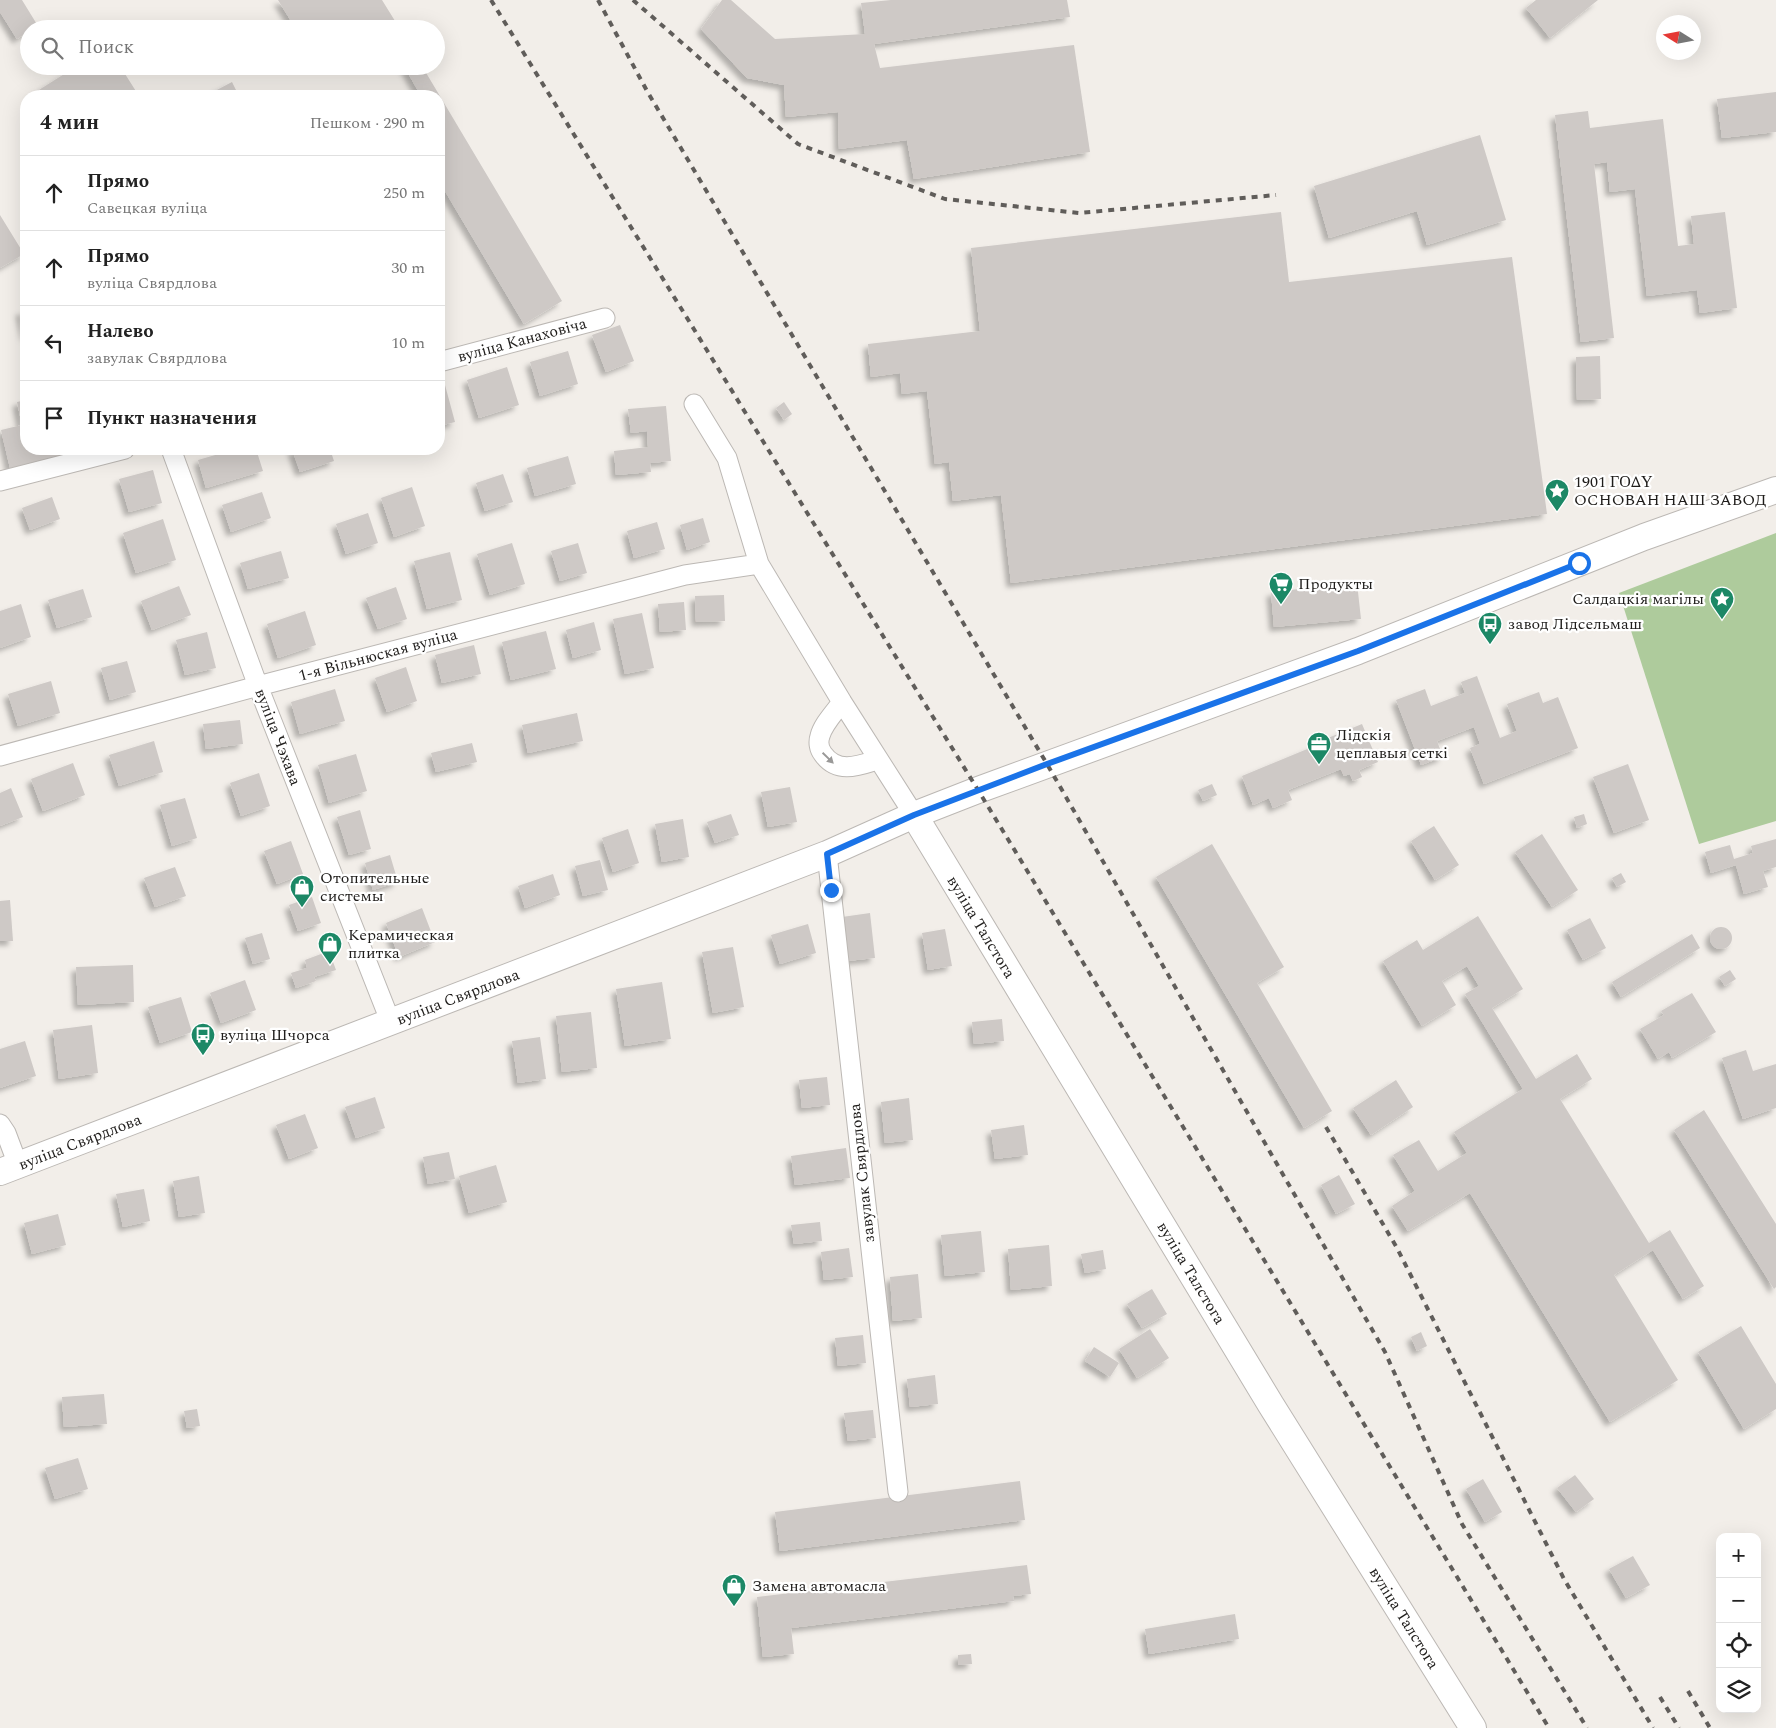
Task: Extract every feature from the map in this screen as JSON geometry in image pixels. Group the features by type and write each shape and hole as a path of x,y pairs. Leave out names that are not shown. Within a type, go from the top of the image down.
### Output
{"main road":[{"name":"вуліца Свярдлова","path":"9,1169 827,854 914,815 1047,764 1358,651 1644,537 1776,490"},
{"name":"вуліца Талстога","path":"914,815 1276,1413 1473,1728"}],"street":[{"name":"вуліца Канаховіча","path":"445,360 604,318"},
{"path":"694,404 727,458 759,564 877,760 914,815"},
{"path":"0,481 102,455"},
{"name":"вуліца Чэхава","path":"173,455 258,686 391,1023"},
{"name":"1-я Вільнюская вуліца","path":"0,756 258,686 684,575 759,564"},
{"path":"842,702 820,736 820,750 829,762 840,767 856,766 877,760"},
{"name":"завулак Свярдлова","path":"827,854 898,1492"},
{"path":"0,1124 6,1133 9,1169"}],"green space":[{"path":"1776,533 1776,821 1699,844 1619,593"}],"building":[{"path":"0,0 22,0 34,20 20,20 20,37 17,39 0,12"},
{"path":"278,0 382,0 394,20 290,20"},
{"path":"722,0 731,0 775,39 865,34 861,3 891,0 1067,0 1070,17 874,44 880,68 1074,45 1090,152 914,179 907,140 839,149 838,112 786,117 784,85 747,78 701,29"},
{"path":"1536,0 1598,0 1550,38 1526,8"},
{"path":"63,75 126,75 135,90 39,90"},
{"path":"409,75 427,75 436,90 418,90"},
{"path":"232,82 236,90 217,90"},
{"path":"1776,92 1776,132 1722,138 1717,99"},
{"path":"445,105 562,301 524,324 445,191"},
{"path":"1588,111 1590,128 1663,119 1678,246 1694,244 1691,216 1725,212 1737,308 1700,313 1697,290 1647,296 1635,189 1610,192 1607,162 1594,164 1614,338 1581,342 1555,115"},
{"path":"1480,135 1506,220 1427,245 1417,211 1329,238 1314,186"},
{"path":"1281,212 1289,282 1512,257 1547,514 1011,583 1001,495 953,501 949,462 935,464 927,391 902,394 900,373 871,377 868,344 980,331 971,248"},
{"path":"0,215 20,248 20,256 0,268"},
{"path":"620,325 634,361 606,372 592,335"},
{"path":"568,351 578,384 540,396 530,362"},
{"path":"1600,356 1601,399 1577,400 1576,357"},
{"path":"507,367 519,405 479,418 467,380"},
{"path":"445,385 455,422 445,424"},
{"path":"20,401 20,416 17,402"},
{"path":"784,402 792,414 784,420 776,408"},
{"path":"666,406 671,461 650,463 651,472 616,475 614,451 648,447 647,431 631,433 628,409"},
{"path":"20,425 20,455 63,455 10,468 1,430"},
{"path":"215,455 258,455 263,471 206,488 198,460"},
{"path":"294,455 332,455 334,461 300,472"},
{"path":"568,456 576,484 535,496 527,468"},
{"path":"153,470 162,503 129,512 119,479"},
{"path":"503,474 513,502 485,511 476,483"},
{"path":"412,487 425,526 394,537 381,498"},
{"path":"262,492 271,518 231,532 222,505"},
{"path":"52,497 60,519 30,530 22,508"},
{"path":"368,513 378,543 346,554 336,524"},
{"path":"703,518 710,542 687,550 680,525"},
{"path":"163,519 176,560 136,573 123,533"},
{"path":"657,522 665,549 634,558 627,531"},
{"path":"512,543 525,584 490,595 477,554"},
{"path":"578,543 587,573 560,581 551,551"},
{"path":"281,551 289,578 248,589 240,563"},
{"path":"450,552 462,600 427,609 414,561"},
{"path":"1357,583 1361,619 1274,627 1271,592"},
{"path":"179,586 191,615 152,630 141,601"},
{"path":"396,587 407,619 378,629 366,598"},
{"path":"83,589 92,617 57,628 48,600"},
{"path":"724,595 725,621 696,622 695,596"},
{"path":"684,602 686,630 660,632 658,604"},
{"path":"21,604 31,637 0,648 0,611"},
{"path":"305,611 316,645 278,658 267,624"},
{"path":"642,613 654,668 625,674 613,619"},
{"path":"594,622 601,650 573,658 566,630"},
{"path":"546,631 556,669 511,680 502,642"},
{"path":"207,632 216,668 185,675 176,640"},
{"path":"474,645 481,674 442,683 435,655"},
{"path":"127,661 136,692 110,700 101,668"},
{"path":"406,667 417,701 387,712 375,678"},
{"path":"1477,676 1500,738 1517,731 1507,704 1539,692 1543,703 1558,697 1578,748 1484,784 1470,748 1480,744 1474,727 1437,741 1443,757 1421,765 1396,700 1425,689 1431,706 1465,693 1461,682"},
{"path":"51,681 60,713 18,726 8,694"},
{"path":"335,689 345,721 300,734 291,702"},
{"path":"577,713 583,741 528,753 522,725"},
{"path":"240,720 243,744 206,749 203,724"},
{"name":"Лідскія цеплавыя сеткі","path":"1362,724 1378,762 1359,770 1362,777 1353,781 1350,774 1344,776 1341,769 1288,790 1292,800 1273,808 1269,798 1253,805 1242,776 1329,740 1328,738"},
{"path":"154,741 163,772 119,786 109,755"},
{"path":"472,743 477,762 436,772 431,753"},
{"path":"356,754 367,791 329,803 318,765"},
{"path":"73,763 85,795 43,811 31,779"},
{"path":"1628,764 1649,820 1614,833 1593,777"},
{"path":"259,773 270,806 241,816 230,783"},
{"path":"1212,784 1217,795 1203,801 1198,790"},
{"path":"790,787 797,822 768,827 761,792"},
{"path":"11,788 23,817 0,826 0,793"},
{"path":"185,798 197,838 172,846 160,805"},
{"path":"360,810 371,849 349,855 337,817"},
{"path":"731,814 739,835 715,843 707,822"},
{"path":"1584,814 1587,824 1577,828 1574,817"},
{"path":"683,819 689,857 662,862 655,824"},
{"path":"1434,826 1459,865 1435,880 1411,841"},
{"path":"628,829 639,863 613,872 602,838"},
{"path":"1542,834 1578,890 1552,907 1515,852"},
{"path":"1776,839 1776,867 1763,871 1768,887 1744,894 1736,865 1711,873 1705,852 1730,845 1734,859 1753,853 1751,846"},
{"path":"291,841 303,874 277,884 264,851"},
{"path":"1212,844 1284,967 1257,983 1332,1111 1304,1128 1156,877"},
{"path":"390,855 398,882 373,890 365,863"},
{"path":"600,860 608,890 583,896 575,866"},
{"path":"175,867 186,896 155,907 144,878"},
{"path":"1621,873 1626,882 1617,887 1612,878"},
{"path":"553,874 560,895 525,908 518,886"},
{"path":"312,897 321,923 298,931 289,905"},
{"path":"10,900 13,941 0,941 0,901"},
{"path":"422,908 435,942 399,957 386,923"},
{"path":"870,913 875,958 847,961 842,917"},
{"path":"1478,916 1523,989 1492,1008 1536,1079 1577,1054 1592,1079 1560,1099 1649,1243 1670,1230 1704,1286 1683,1299 1653,1250 1614,1275 1678,1380 1610,1422 1470,1193 1408,1231 1392,1206 1415,1191 1393,1155 1419,1140 1438,1171 1467,1153 1454,1132 1523,1089 1465,994 1479,986 1467,966 1442,981 1456,1005 1422,1026 1383,961 1417,940 1423,950"},
{"path":"1590,918 1606,948 1583,960 1567,930"},
{"path":"808,924 816,953 780,964 771,935"},
{"path":"1721,927 1729,930 1732,938 1729,946 1721,949 1713,946 1710,938 1713,930"},
{"path":"945,929 952,966 928,970 922,933"},
{"path":"262,933 270,959 253,964 245,938"},
{"path":"1692,934 1700,948 1621,997 1612,982"},
{"path":"733,947 744,1007 713,1013 702,952"},
{"path":"329,951 336,970 314,977 316,981 296,988 291,973 307,968 305,960"},
{"path":"133,965 134,1002 78,1005 76,967"},
{"path":"1730,970 1736,979 1725,986 1719,977"},
{"path":"245,980 256,1010 221,1023 210,993"},
{"path":"662,982 671,1039 625,1046 616,989"},
{"path":"1692,993 1716,1032 1672,1058 1669,1052 1658,1059 1640,1029 1664,1015 1661,1011"},
{"path":"181,997 192,1032 160,1043 148,1007"},
{"path":"591,1012 597,1068 562,1072 556,1016"},
{"path":"1002,1019 1004,1041 974,1044 972,1022"},
{"path":"92,1025 98,1073 59,1079 53,1030"},
{"path":"540,1037 546,1079 518,1083 512,1041"},
{"path":"25,1041 36,1076 0,1088 0,1049"},
{"path":"1746,1050 1753,1071 1776,1064 1776,1108 1743,1119 1722,1058"},
{"path":"827,1077 830,1105 802,1108 799,1080"},
{"path":"1396,1080 1413,1107 1371,1135 1353,1108"},
{"path":"375,1097 385,1128 356,1138 345,1107"},
{"path":"909,1098 913,1140 885,1143 881,1102"},
{"path":"1704,1110 1776,1224 1776,1287 1774,1289 1674,1130"},
{"path":"305,1114 318,1148 289,1159 276,1125"},
{"path":"1024,1125 1028,1155 995,1159 991,1130"},
{"path":"846,1148 850,1178 795,1185 791,1156"},
{"path":"449,1152 455,1179 428,1184 423,1157"},
{"path":"496,1165 507,1202 469,1213 459,1176"},
{"path":"1339,1175 1355,1204 1336,1214 1321,1185"},
{"path":"199,1176 205,1213 179,1217 173,1181"},
{"path":"144,1189 150,1221 123,1227 116,1194"},
{"path":"58,1214 66,1245 32,1254 24,1223"},
{"path":"820,1222 822,1241 794,1244 791,1225"},
{"path":"981,1231 985,1272 945,1276 941,1235"},
{"path":"1049,1245 1052,1286 1011,1290 1008,1249"},
{"path":"849,1248 853,1277 824,1280 821,1252"},
{"path":"1103,1250 1106,1269 1085,1273 1081,1254"},
{"path":"918,1274 922,1318 893,1321 890,1277"},
{"path":"1152,1289 1167,1314 1142,1328 1127,1304"},
{"path":"1741,1326 1776,1384 1776,1409 1744,1429 1698,1352"},
{"path":"1150,1329 1169,1358 1137,1378 1119,1349"},
{"path":"1421,1332 1427,1346 1417,1351 1411,1337"},
{"path":"863,1335 866,1363 838,1366 835,1338"},
{"path":"1094,1347 1119,1363 1110,1377 1085,1361"},
{"path":"935,1375 938,1404 910,1407 907,1379"},
{"path":"104,1394 107,1424 64,1427 62,1397"},
{"path":"197,1409 200,1426 187,1428 184,1411"},
{"path":"873,1410 876,1438 848,1441 844,1413"},
{"path":"78,1458 88,1489 55,1499 45,1468"},
{"path":"1575,1475 1594,1499 1576,1512 1557,1488"},
{"path":"1483,1479 1502,1512 1485,1522 1466,1489"},
{"path":"1020,1481 1025,1520 780,1551 775,1512"},
{"path":"1633,1556 1650,1585 1626,1598 1609,1569"},
{"path":"1027,1565 1031,1594 1013,1596 1014,1601 791,1628 794,1654 763,1657 757,1597"},
{"path":"1235,1614 1239,1639 1149,1654 1145,1629"},
{"path":"971,1654 972,1664 958,1665 958,1655"}],"railway":[{"path":"491,0 978,790 1549,1728"},
{"path":"598,0 647,91 1047,764 1385,1352 1462,1524 1587,1728"},
{"path":"633,0 798,144 945,199 1079,213 1276,195"},
{"path":"1326,1127 1397,1248 1564,1579 1653,1728"},
{"path":"1688,1691 1710,1728"},
{"path":"1660,1697 1679,1728"}],"place":[{"name":"1901 ΓΟΔΥ ОСНОВАН НАШ ЗАВОД","path":"1557,512"},
{"name":"Продукты","path":"1281,605"},
{"name":"Салдацкія магілы","path":"1722,620"},
{"name":"завод Лідсельмаш","path":"1490,645"},
{"name":"Лідскія цеплавыя сеткі","path":"1319,765"},
{"name":"Отопительные системы","path":"302,908"},
{"name":"Керамическая плитка","path":"330,965"},
{"name":"вуліца Шчорса","path":"203,1056"},
{"name":"Замена автомасла","path":"734,1607"}],"route":[{"path":"831,890 827,854 914,815 1047,764 1358,651 1579,563"}]}
